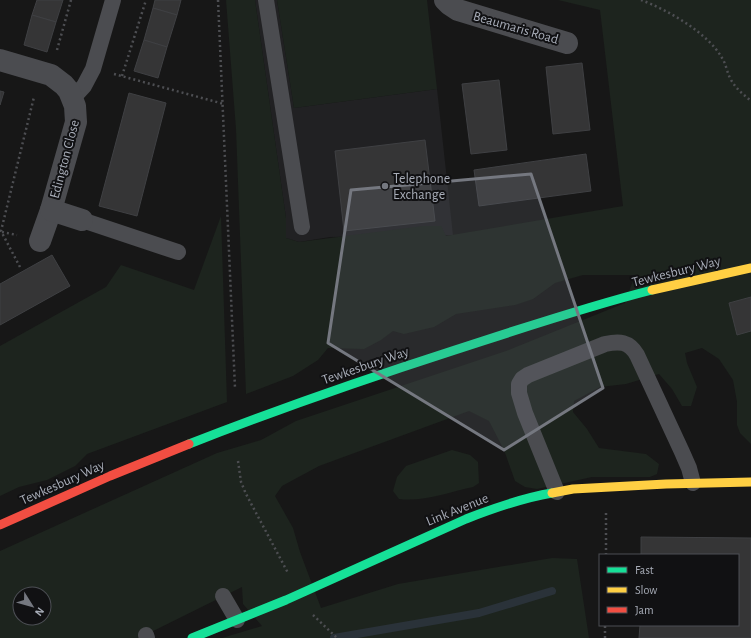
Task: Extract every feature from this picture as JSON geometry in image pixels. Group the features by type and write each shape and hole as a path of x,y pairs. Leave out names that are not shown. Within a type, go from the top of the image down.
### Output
{"main road":[{"name":"Tewkesbury Way","path":"0,524 88,485 191,443 297,403 376,376 562,316 689,281 751,268"},
{"name":"Link Avenue","path":"192,638 300,594 466,519 511,502 557,492 606,487 751,482"}],"street":[{"name":"Beaumaris Road","path":"445,0 458,10 567,43"},
{"name":"Edington Close","path":"0,60 51,75 59,80 69,92 75,106 76,122 51,210 40,241"},
{"name":"Edington Close","path":"51,210 82,220"}],"lane":[{"path":"72,98 84,86 93,68 113,0"},
{"path":"266,0 302,227"},
{"path":"82,220 178,252"},
{"path":"557,492 526,413 519,393 519,384 522,379 528,375 605,344 617,341 633,348 682,452 689,468 693,483"},
{"path":"223,596 237,620"}],"path":[{"path":"146,0 122,76 224,104"},
{"path":"218,0 224,104 235,388"},
{"path":"641,0 653,4 696,30 710,42 723,59 730,78 740,92 751,101"},
{"path":"20,267 1,231 40,71"},
{"path":"238,461 241,482 246,494 300,594"},
{"path":"606,487 606,554"},
{"path":"605,626 605,638"},
{"path":"326,628 337,638"}],"highlighted area":[{"path":"531,174 603,388 504,450 328,343 351,190"}],"shaded area":[{"path":"226,0 255,0 286,218 286,238 299,242 424,226 441,226 446,236 623,206 600,10 558,0 751,0 751,444 740,433 737,425 737,402 733,380 719,359 702,348 685,353 687,363 697,387 691,406 682,406 672,389 659,374 626,384 600,387 574,401 573,412 587,429 599,448 646,454 659,464 657,474 650,477 592,477 537,489 525,487 515,481 504,450 489,421 469,411 319,466 282,486 275,496 293,528 300,552 321,608 398,584 552,558 577,559 589,638 222,638 262,626 243,604 242,587 139,638 0,638 0,551 217,453 261,440 296,421 506,351 625,303 635,275 583,275 555,283 533,299 515,305 456,314 434,327 404,334 393,331 381,340 364,349 328,348 318,360 293,376 246,394 236,129"},
{"path":"255,0 277,0 294,108 437,89 453,235 330,237 299,242 286,238 286,218"},
{"path":"277,0 427,0 437,89 294,108"},
{"path":"221,216 227,402 87,454 75,466 47,480 19,487 0,496 0,346 106,287 121,265 194,290"},
{"path":"452,450 470,455 478,462 479,483 473,487 436,496 408,500 399,499 393,491 397,477 406,466"}],"building":[{"path":"37,0 63,0 56,22 32,15"},
{"path":"155,0 181,0 177,15 153,8"},
{"path":"153,8 177,15 167,47 144,40"},
{"path":"32,15 56,22 47,52 24,45"},
{"path":"144,40 167,47 158,78 134,71"},
{"path":"582,63 590,130 553,134 546,67"},
{"path":"499,80 507,150 471,154 462,84"},
{"path":"0,91 4,92 0,105"},
{"path":"129,93 166,103 137,216 99,206"},
{"name":"Telephone Exchange","path":"425,140 435,221 344,231 335,151"},
{"path":"586,154 591,191 479,206 474,170"},
{"path":"52,255 70,286 0,325 0,284"},
{"path":"751,297 751,331 737,335 729,303"},
{"path":"641,537 751,538 751,638 639,638 640,626 739,626 739,554 641,554"}],"waterway":[{"path":"334,638 479,613 552,591"}],"traffic: fast":[{"path":"189,444 388,372 553,318 652,290"},
{"path":"192,638 286,600 466,519 508,504 552,493"}],"traffic: slow":[{"path":"652,290 751,268"},
{"path":"552,493 573,489 666,484 751,482"}],"traffic: jam":[{"path":"0,525 110,476 189,444"}],"place":[{"name":"Telephone Exchange","path":"385,186"}]}
